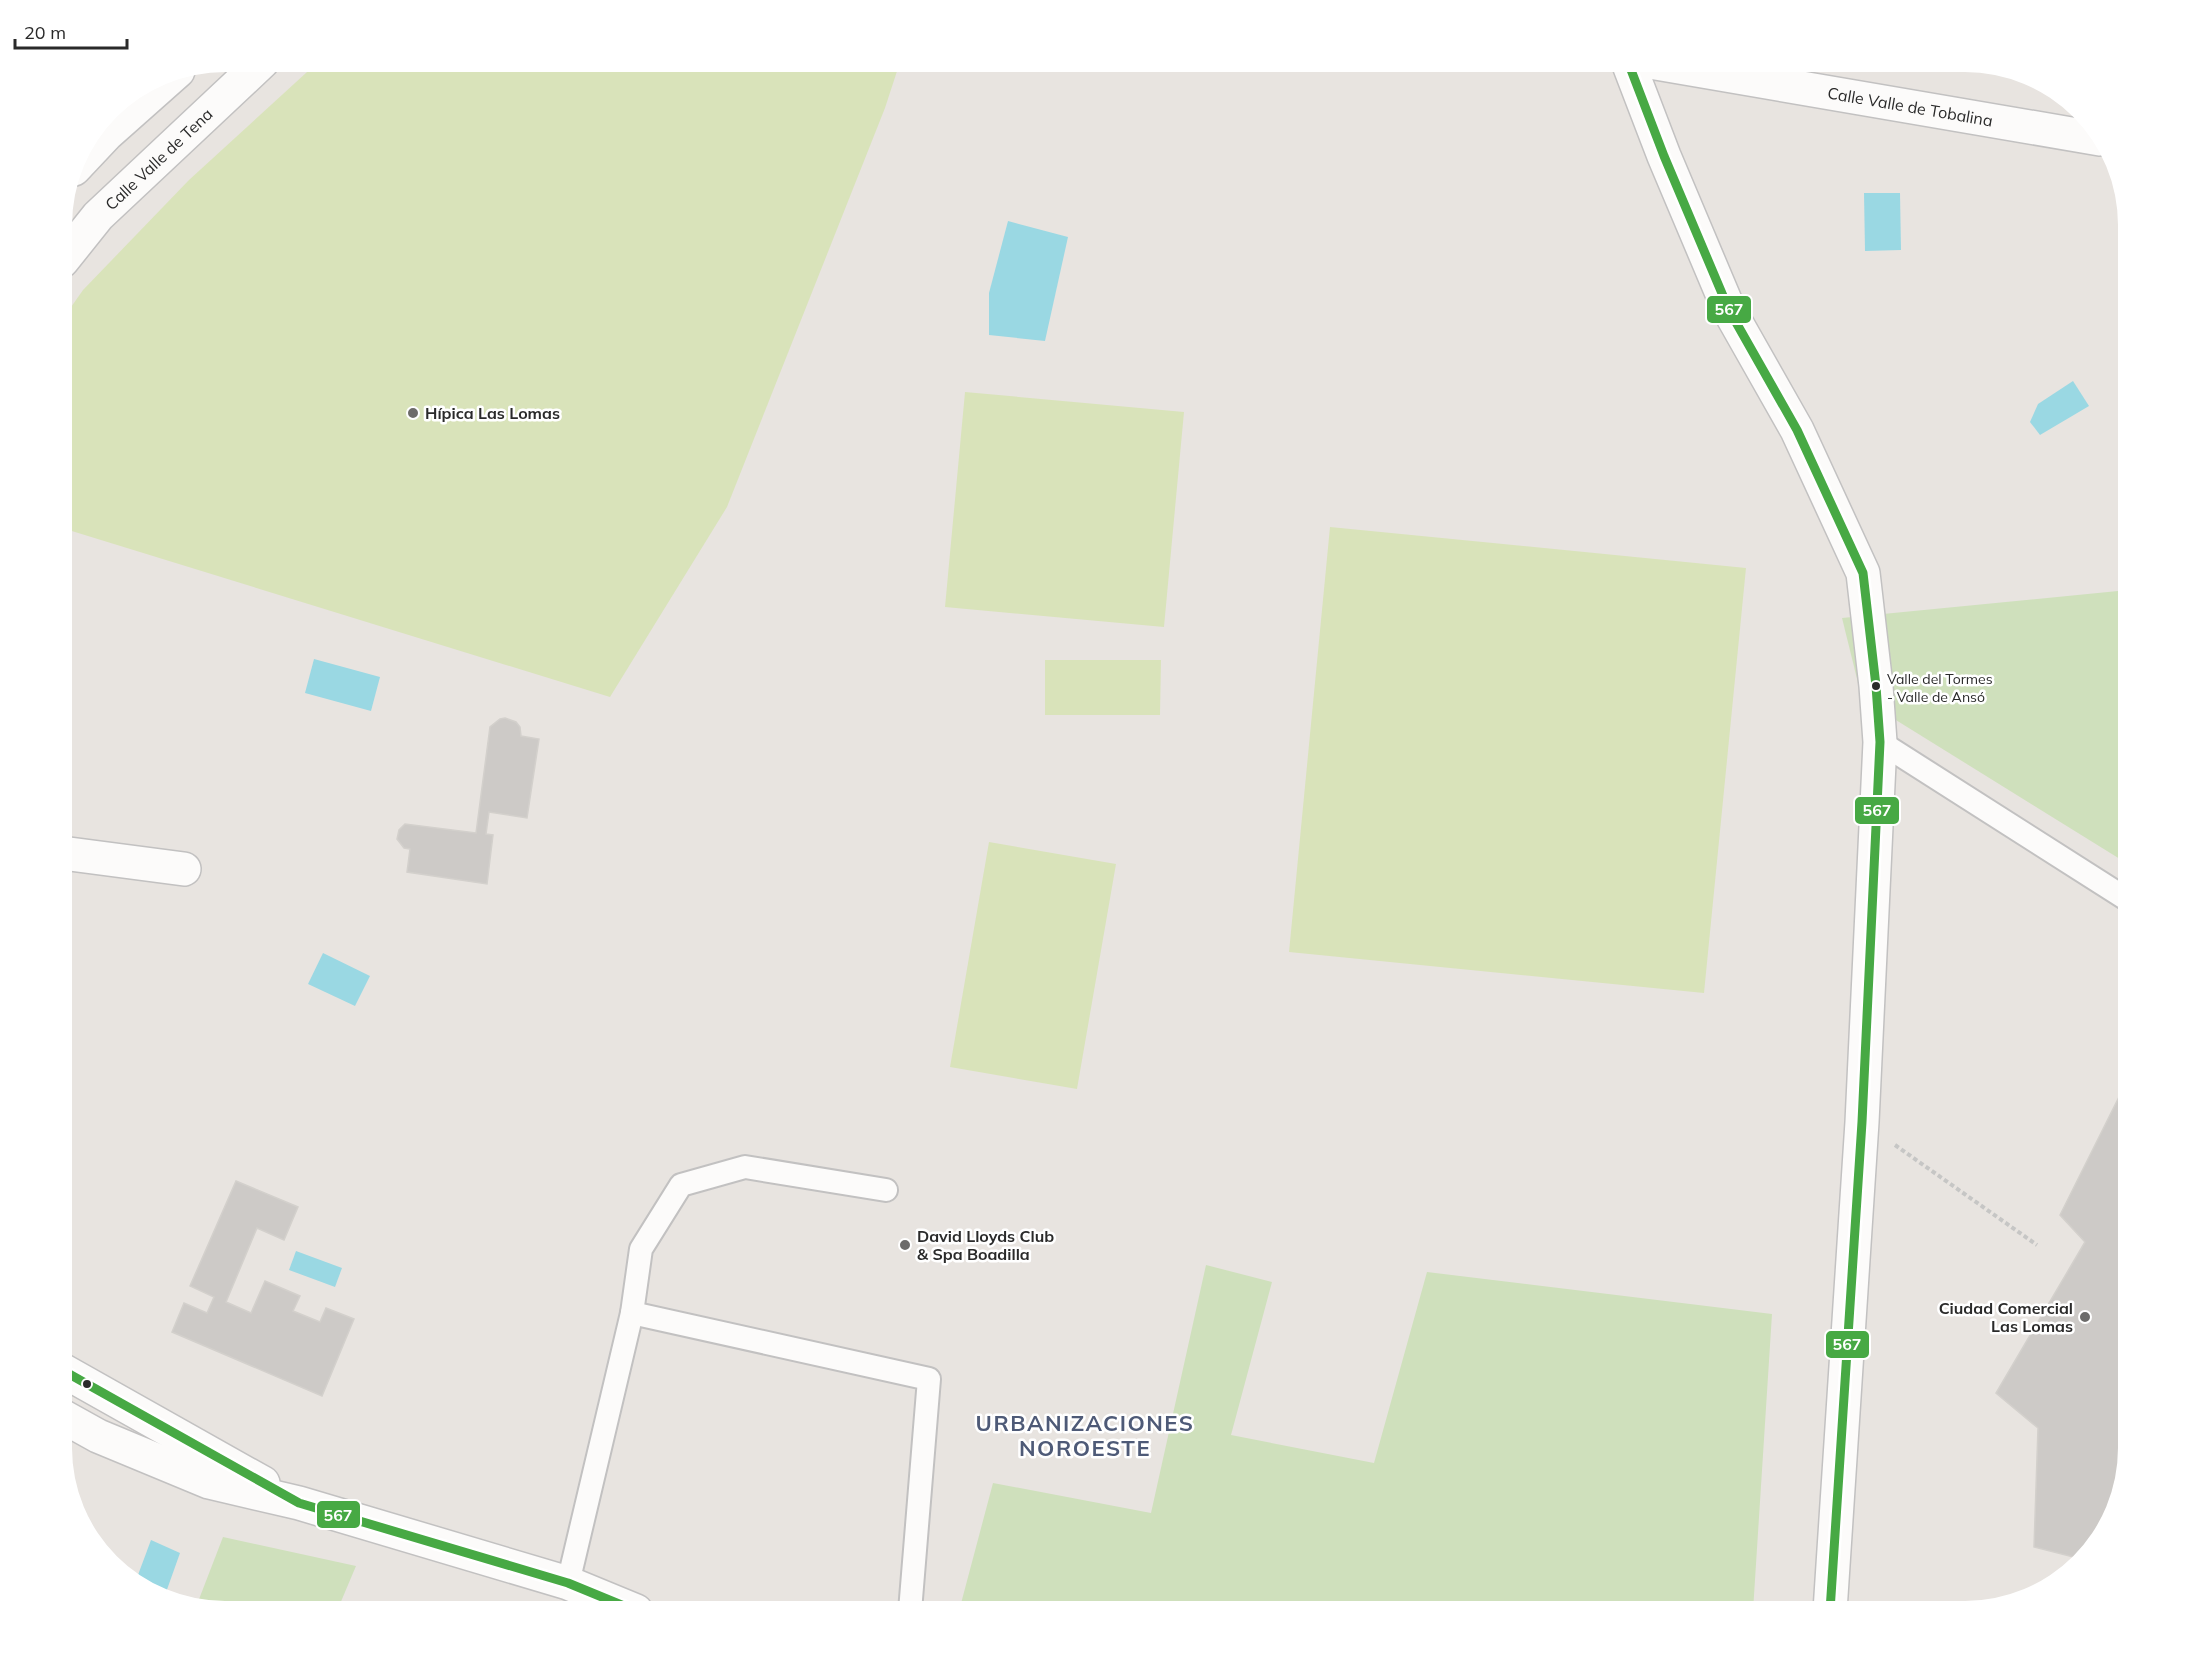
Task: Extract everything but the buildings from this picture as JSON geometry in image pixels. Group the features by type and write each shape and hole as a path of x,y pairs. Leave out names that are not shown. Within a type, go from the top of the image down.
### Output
{"street":[{"name":"Calle Valle de Tena","path":"72,248 98,216 251,72"},
{"path":"1632,72 1664,156 1729,310 1797,430 1863,573 1880,742 1862,1122 1831,1601"},
{"name":"Calle Valle de Tobalina","path":"1708,72 2090,137"},
{"path":"90,152 161,86"},
{"path":"72,854 184,869"},
{"path":"72,1376 299,1503"},
{"path":"72,1422 98,1436 209,1482 299,1503 568,1584 611,1601"}],"lane":[{"path":"1880,742 2118,894"},
{"path":"568,1584 632,1313 641,1249 681,1185 745,1167 886,1190"},
{"path":"632,1313 929,1379 911,1601"}],"path":[{"path":"1862,1122 2037,1245"}],"green space":[{"name":"Hípica Las Lomas","path":"307,72 897,72 885,108 727,507 610,697 72,531 72,306 83,290 189,180"},
{"path":"965,392 1184,412 1164,627 945,607"},
{"path":"1330,527 1746,568 1704,993 1289,952"},
{"path":"2118,591 2118,858 1862,699 1842,618"},
{"path":"1045,660 1161,660 1160,715 1045,715"},
{"path":"989,842 1116,864 1077,1089 950,1067"},
{"path":"1206,1265 1272,1282 1231,1435 1374,1463 1427,1272 1772,1314 1754,1601 962,1601 993,1483 1151,1513"},
{"path":"223,1537 356,1566 341,1601 199,1599"}],"water":[{"path":"1864,193 1900,193 1901,250 1865,251"},
{"path":"1008,221 1068,237 1045,341 989,335 989,293"},
{"path":"2073,381 2089,406 2040,435 2030,422 2038,404"},
{"path":"314,659 380,677 371,711 305,693"},
{"path":"323,953 370,976 355,1006 308,984"},
{"path":"296,1251 342,1268 335,1287 289,1270"},
{"path":"151,1540 180,1553 167,1589 138,1574"}],"transit line":[{"name":"567","path":"1632,72 1664,156 1729,310 1797,430 1863,573 1880,742 1862,1122 1831,1601"},
{"name":"567","path":"72,1376 299,1503 568,1583 612,1601"}],"place":[{"name":"Hípica Las Lomas","path":"413,413"},
{"name":"Valle del Tormes - Valle de Ansó","path":"1876,686"},
{"name":"David Lloyds Club & Spa Boadilla","path":"905,1245"},
{"name":"Ciudad Comercial Las Lomas","path":"2085,1317"}],"district":[{"name":"URBANIZACIONES NOROESTE","path":"1085,1436"}]}
